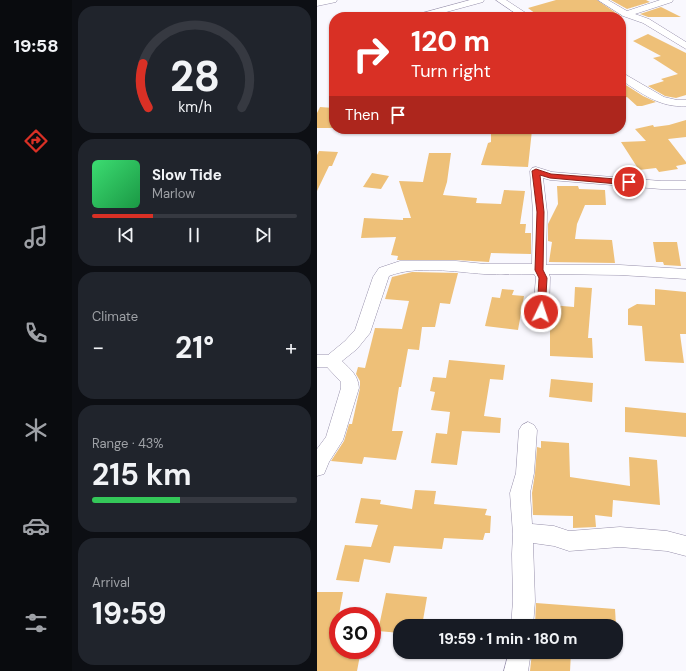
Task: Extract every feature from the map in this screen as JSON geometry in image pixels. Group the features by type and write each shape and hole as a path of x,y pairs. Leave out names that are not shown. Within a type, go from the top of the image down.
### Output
{"street":[{"path":"317,3 333,0"},
{"path":"436,12 480,0"},
{"path":"500,0 519,12"},
{"path":"602,0 623,12"},
{"path":"626,14 669,0"},
{"path":"626,14 646,21 686,46"},
{"path":"626,78 663,100 673,104 686,103"},
{"path":"541,312 543,278 539,270 540,212 536,171 550,176 661,185 686,185"},
{"path":"317,468 322,457 334,440 350,388 350,380 324,361 351,345 362,333 379,277 390,269 400,266 456,266 485,269 620,270 686,274"},
{"path":"523,619 524,601 522,554 523,534 520,492 525,473 528,430"},
{"path":"523,534 539,533 569,541 620,537 667,541 686,546"},
{"path":"516,671 519,659"}],"building":[{"path":"556,0 597,0 615,12 533,12 528,8"},
{"path":"611,0 646,0 650,2 627,9"},
{"path":"661,7 681,17 648,17 640,14"},
{"path":"648,34 686,53 686,95 676,98 665,96 648,86 664,81 661,79 678,74 653,58 661,56 633,41"},
{"path":"626,85 656,102 637,106 627,97"},
{"path":"320,107 329,108 329,128 317,128 317,113"},
{"path":"686,120 686,137 668,139 686,162 686,164 676,166 678,169 659,172 656,168 639,170 621,142 646,141 635,129 653,125 654,127 669,125"},
{"path":"491,134 532,134 528,167 481,165 488,143 491,142"},
{"path":"319,151 338,152 332,166 329,166 317,191 317,155"},
{"path":"429,153 451,153 447,182 443,195 477,198 476,203 501,204 504,190 525,191 520,224 526,224 525,233 531,233 531,254 491,253 489,262 456,260 397,260 398,256 391,255 396,237 361,238 364,218 403,220 403,218 411,218 399,181 423,182"},
{"path":"372,173 389,176 381,189 363,187"},
{"path":"557,186 578,186 579,189 605,190 606,205 585,205 577,224 575,239 612,240 615,263 549,262 552,242 548,241 548,224 558,204"},
{"path":"653,242 677,242 681,266 664,265 663,262 656,262"},
{"path":"412,272 458,273 450,304 440,303 435,327 422,327 419,350 408,349 401,387 399,387 392,431 403,431 396,460 364,457 362,464 331,461 344,441 349,424 352,424 360,388 360,381 356,374 358,367 365,368 375,328 402,329 409,301 385,299 392,277"},
{"path":"575,287 592,288 588,338 592,338 593,358 550,356 550,323 542,322 542,319 547,317 550,313 551,305 574,307"},
{"path":"502,289 514,290 512,295 524,296 518,330 485,326 492,297 500,298"},
{"path":"655,289 686,292 686,334 680,334 684,363 645,361 642,326 628,325 628,309 637,304 655,305"},
{"path":"449,360 505,365 503,380 490,379 484,416 501,418 500,433 462,431 457,465 431,463 436,433 447,434 450,412 431,410 435,392 430,391 433,377 446,378"},
{"path":"551,379 593,383 592,402 549,397"},
{"path":"625,407 686,413 686,437 625,432"},
{"path":"541,441 569,443 570,477 630,486 629,457 657,460 660,505 613,500 612,517 595,515 596,527 573,528 573,516 533,515 532,493 537,447 541,448"},
{"path":"415,490 436,491 434,504 487,509 485,515 491,516 490,533 485,533 483,540 444,538 442,549 394,546 390,563 364,559 359,582 336,580 345,545 371,547 378,525 355,523 361,498 381,500 380,504 412,509"},
{"path":"317,592 343,592 340,607 329,607 329,659 359,659 357,671 317,671"},
{"path":"386,593 427,597 423,619 393,619 393,632 381,631 381,617"},
{"path":"536,603 615,609 616,619 535,619"},
{"path":"531,659 571,659 570,671 530,671"}],"route":[{"path":"541,312 543,278 539,270 540,212 536,171 550,176 629,182"}]}
